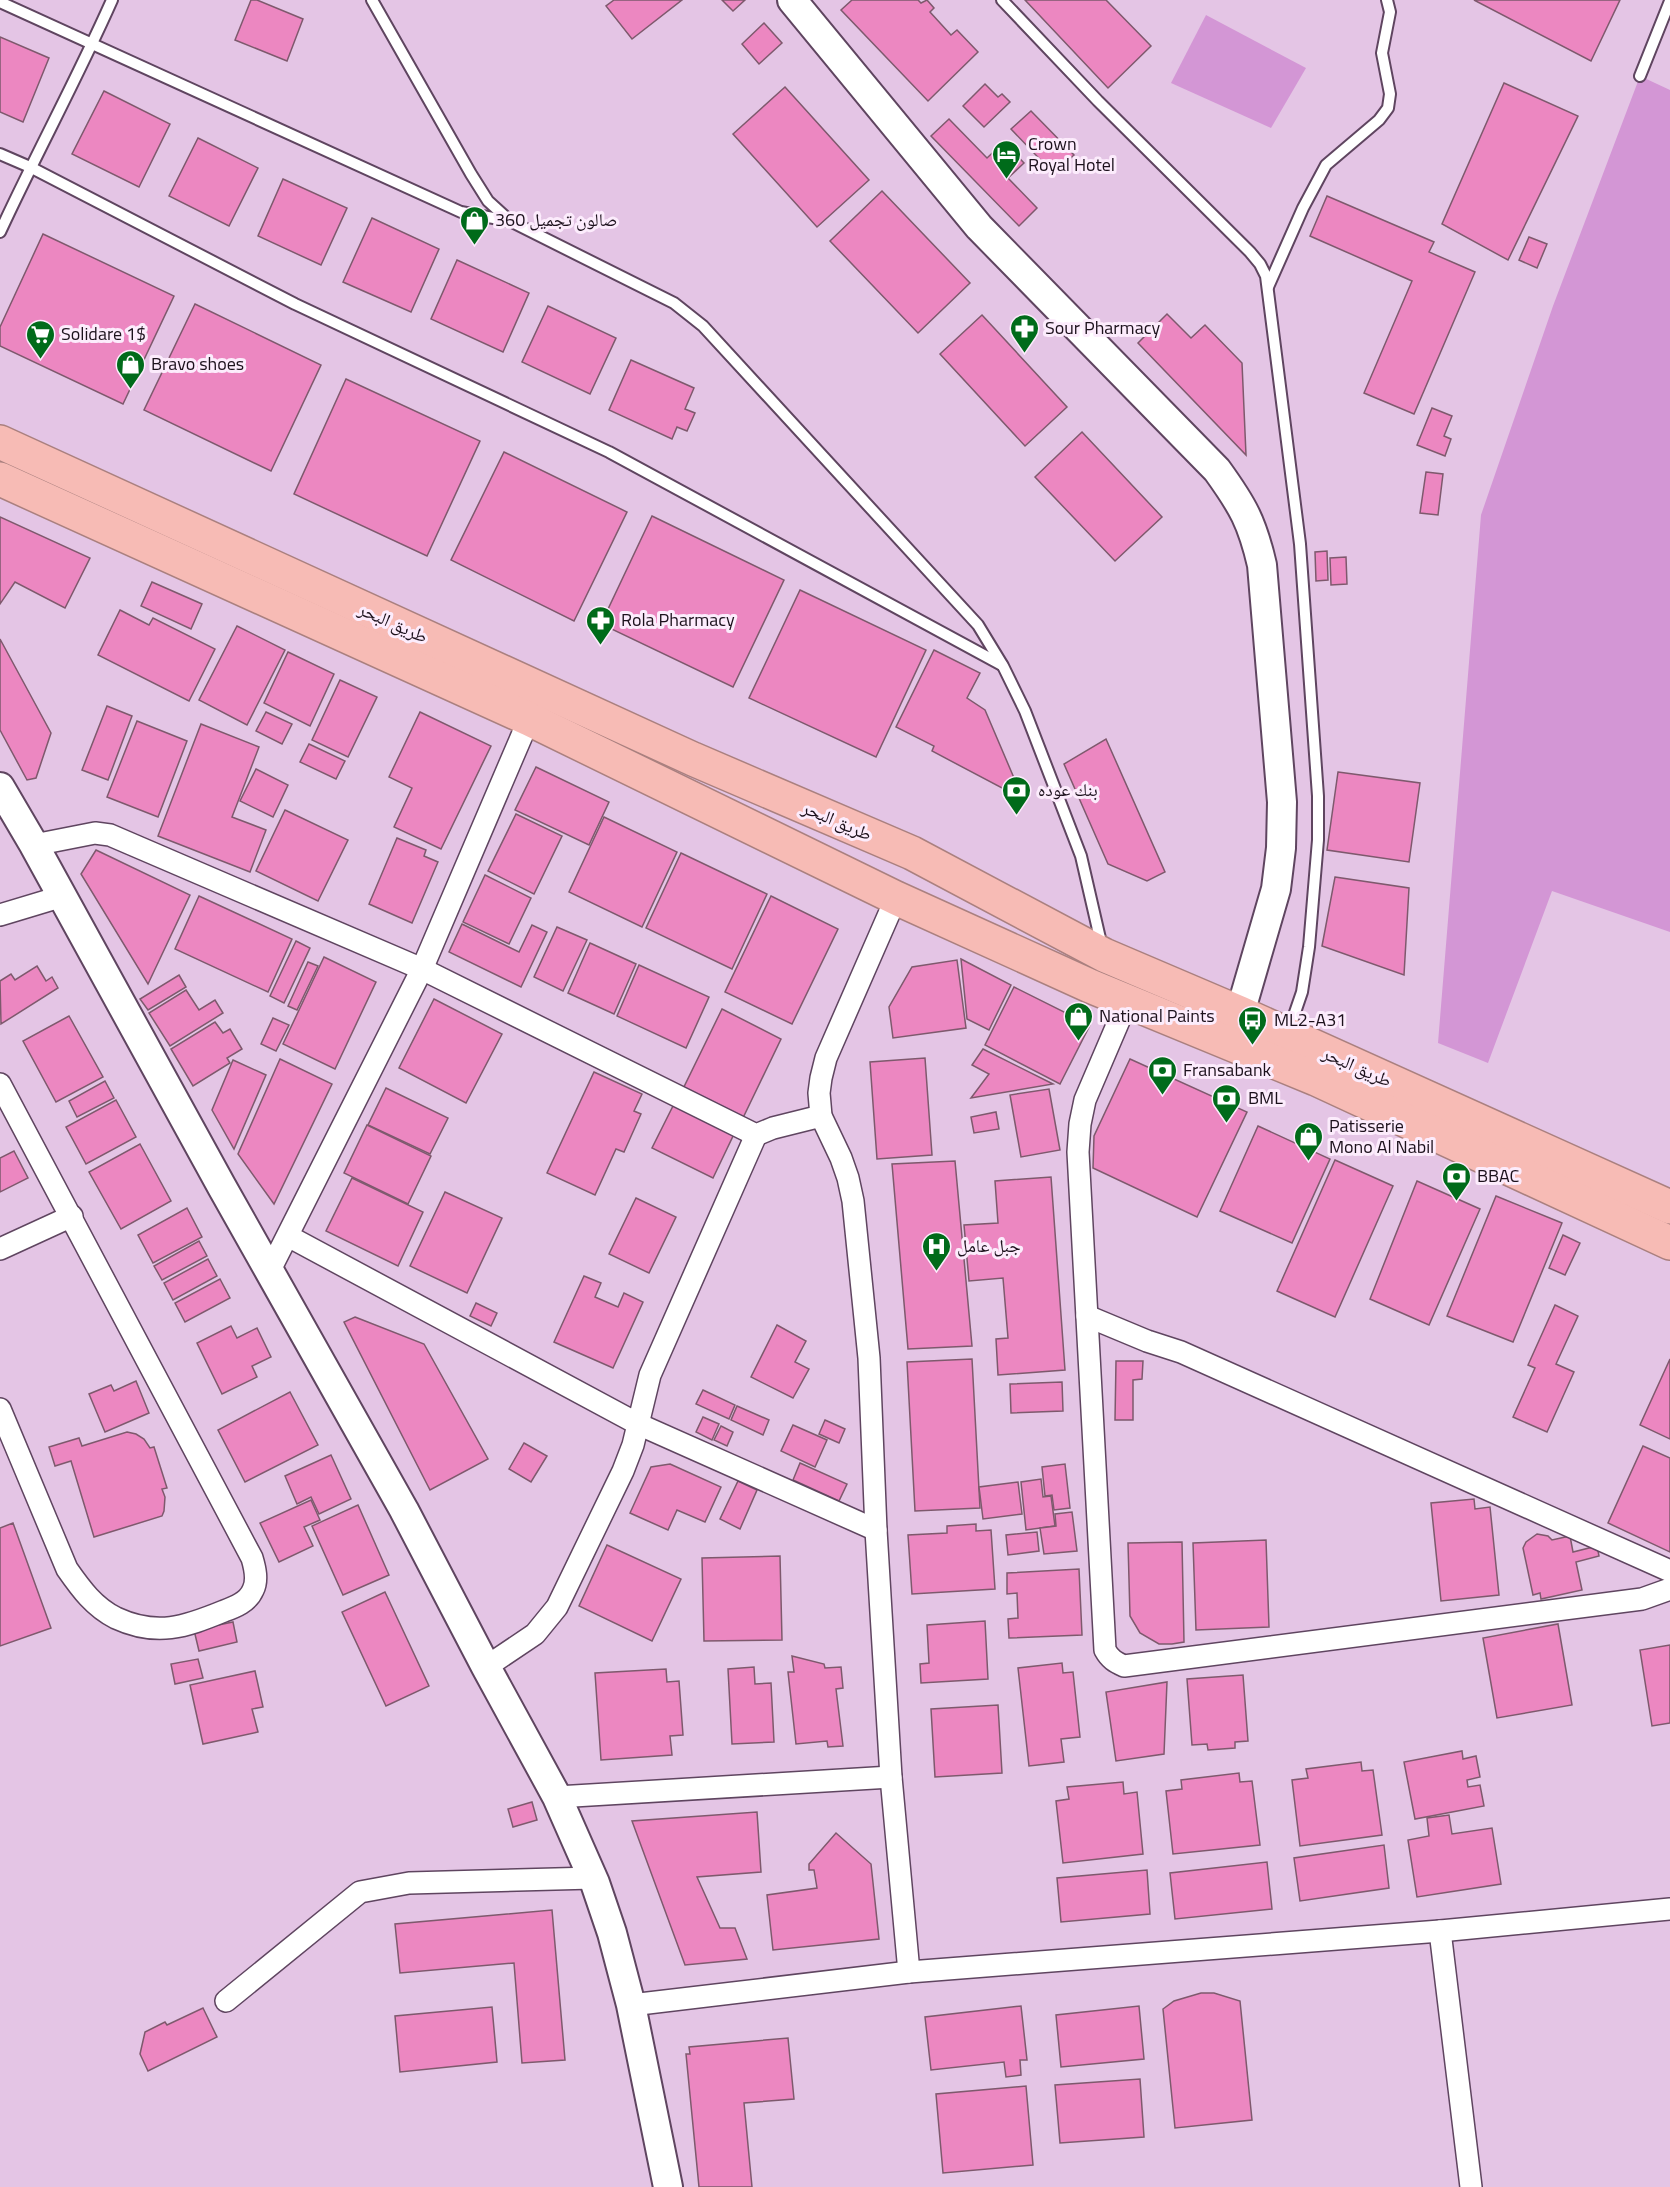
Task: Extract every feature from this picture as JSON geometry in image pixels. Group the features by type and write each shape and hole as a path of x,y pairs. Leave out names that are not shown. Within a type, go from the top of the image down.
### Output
{"highway":[{"name":"طريق البحر","path":"0,442 671,749 912,853 1104,955 1240,1013 1670,1207"},
{"name":"طريق البحر","path":"0,479 529,719 896,898 1127,1002 1316,1079 1670,1243"}],"main road":[{"path":"792,0 979,227 1217,470 1240,501 1254,530 1262,565 1282,802 1281,848 1273,899 1240,1013"},
{"path":"0,787 63,896 269,1272 404,1510 486,1668 557,1797 593,1878 612,1933 631,2005 668,2187"}],"street":[{"path":"269,1272 422,969 529,719"},
{"path":"34,845 95,833 110,835 422,969 756,1135"},
{"path":"0,915 63,896"},
{"path":"896,898 826,1058 819,1093 821,1116 849,1178 853,1201 869,1358 876,1530 891,1777 909,1972"},
{"path":"1127,1002 1085,1100 1078,1152 1105,1650 1115,1663 1124,1666 1642,1599 1670,1589"},
{"path":"0,1083 252,1558 256,1571 253,1591 245,1601 178,1628 157,1629 139,1625 117,1618 98,1606 80,1589 68,1569 0,1409"},
{"path":"486,1668 535,1635 557,1607 623,1471 638,1424 645,1392 660,1351 756,1135 773,1128 821,1116"},
{"path":"0,1249 72,1216"},
{"path":"288,1236 638,1424 876,1530"},
{"path":"1087,1316 1147,1341 1181,1352 1670,1571"},
{"path":"557,1797 891,1777"},
{"path":"226,2001 360,1892 409,1883 593,1878"},
{"path":"631,2005 909,1972 1440,1931 1670,1910"},
{"path":"1440,1931 1471,2187"}],"lane":[{"path":"0,232 112,0"},
{"path":"372,0 488,201 510,221 674,303 703,326 978,625 1003,666 1025,711 1081,856 1104,955"},
{"path":"1002,0 1098,101 1250,252 1260,264 1268,288 1300,544 1318,796 1318,840 1310,947 1302,992 1287,1036"},
{"path":"1268,288 1303,208 1326,165 1379,120 1388,108 1390,94 1382,53 1390,12 1387,0"},
{"path":"1640,76 1670,1"},
{"path":"0,2 461,212 510,221"},
{"path":"0,154 30,167 296,304 609,452 1003,666"}],"shaded area":[{"path":"1206,15 1306,68 1271,128 1171,83"},
{"path":"1640,76 1670,90 1670,932 1552,891 1488,1063 1438,1043 1481,515 1553,306"}],"building":[{"path":"251,0 257,0 303,19 287,61 235,40"},
{"path":"614,0 682,0 632,39 606,6"},
{"path":"722,0 745,0 733,11"},
{"path":"852,0 918,0 921,3 927,0 934,8 930,12 951,35 957,30 978,52 928,101 841,10"},
{"path":"1025,0 1106,0 1151,46 1108,88"},
{"path":"1474,0 1620,0 1591,61"},
{"path":"764,23 782,43 759,64 742,44"},
{"path":"0,37 49,58 23,122 0,112"},
{"path":"1504,83 1578,116 1508,260 1442,224"},
{"path":"985,84 998,97 1002,94 1010,102 984,127 963,106"},
{"path":"785,87 869,180 817,227 733,134"},
{"path":"104,91 170,124 139,187 72,154"},
{"path":"1031,111 1074,155 1054,174 1011,129"},
{"path":"949,119 987,158 1004,142 1024,163 1008,178 1037,208 1019,226 931,136"},
{"path":"198,138 258,168 229,226 169,196"},
{"path":"283,179 347,208 321,265 258,236"},
{"path":"882,191 970,283 918,333 830,241"},
{"path":"1327,196 1434,242 1429,252 1475,272 1414,414 1364,393 1412,281 1310,236"},
{"path":"372,218 439,249 411,312 343,282"},
{"path":"43,234 174,296 123,404 0,346 0,327"},
{"path":"1529,237 1547,244 1537,268 1519,260"},
{"path":"457,260 529,293 503,352 431,319"},
{"path":"195,304 321,365 271,471 144,410"},
{"path":"548,306 616,338 590,394 522,362"},
{"path":"1167,314 1191,338 1205,325 1242,363 1246,455 1138,343"},
{"path":"982,315 1067,407 1025,446 940,354"},
{"path":"631,360 694,388 685,409 695,413 687,431 677,427 672,439 609,410"},
{"path":"346,379 480,441 427,556 294,494"},
{"path":"1432,408 1452,416 1444,436 1451,439 1445,456 1417,445"},
{"path":"1082,432 1162,517 1115,561 1035,477"},
{"path":"504,452 627,512 574,621 451,560"},
{"path":"1426,472 1443,474 1438,515 1420,513"},
{"path":"652,516 784,580 733,687 601,624"},
{"path":"0,517 90,558 65,608 15,582 0,604"},
{"path":"1327,551 1328,580 1316,581 1315,552"},
{"path":"1346,557 1347,584 1331,585 1330,558"},
{"path":"152,582 202,604 191,629 141,606"},
{"path":"800,590 926,650 876,757 749,698"},
{"path":"120,610 149,625 153,618 215,649 189,701 98,655"},
{"path":"237,626 285,650 247,725 199,700"},
{"path":"0,639 51,733 36,778 27,780 0,730"},
{"path":"934,650 980,673 967,698 985,710 1023,799 932,751 934,746 896,727"},
{"path":"288,652 334,674 310,726 264,703"},
{"path":"340,680 377,697 348,757 312,740"},
{"path":"107,706 132,716 108,780 82,770"},
{"path":"266,712 292,724 282,744 256,731"},
{"path":"420,712 491,746 441,849 394,827 412,788 389,777"},
{"path":"137,721 187,741 158,817 107,797"},
{"path":"201,724 259,747 232,817 266,830 250,872 158,836"},
{"path":"1106,739 1165,872 1147,881 1108,864 1064,764"},
{"path":"309,744 345,761 336,779 300,762"},
{"path":"536,767 609,802 589,845 515,810"},
{"path":"256,769 288,785 273,817 240,801"},
{"path":"1338,772 1420,783 1409,862 1327,850"},
{"path":"285,810 348,840 318,901 256,871"},
{"path":"516,814 562,836 534,894 488,871"},
{"path":"604,817 677,852 642,927 569,892"},
{"path":"397,838 426,850 424,856 438,862 412,923 369,904"},
{"path":"96,850 190,895 148,984 81,874"},
{"path":"681,853 767,894 732,969 646,928"},
{"path":"485,875 531,898 509,944 463,922"},
{"path":"1335,877 1409,888 1404,975 1322,946"},
{"path":"199,896 292,939 268,992 175,949"},
{"path":"771,896 838,929 792,1024 725,992"},
{"path":"462,924 519,952 532,925 547,932 521,987 449,952"},
{"path":"557,927 587,940 563,991 534,977"},
{"path":"296,941 310,948 284,1003 270,996"},
{"path":"590,943 636,964 614,1014 568,993"},
{"path":"324,957 376,982 335,1069 283,1044"},
{"path":"961,959 1011,985 989,1030 967,1019"},
{"path":"957,960 966,1028 893,1038 889,1007 912,967"},
{"path":"308,962 318,966 297,1010 288,1006"},
{"path":"639,965 709,997 686,1048 617,1016"},
{"path":"37,966 46,981 52,977 58,988 1,1024 0,981 11,974 15,980"},
{"path":"179,975 186,987 148,1010 140,999"},
{"path":"1014,987 1090,1025 1060,1084 985,1045"},
{"path":"186,990 199,1010 215,1000 223,1013 170,1046 149,1013"},
{"path":"434,999 502,1034 466,1103 399,1068"},
{"path":"722,1009 781,1039 741,1122 681,1093"},
{"path":"69,1016 103,1077 56,1102 23,1041"},
{"path":"273,1018 289,1025 276,1051 261,1044"},
{"path":"215,1022 223,1033 230,1029 242,1049 227,1058 230,1063 193,1086 171,1049"},
{"path":"983,1049 1053,1084 971,1098 989,1074 972,1065"},
{"path":"925,1058 932,1155 877,1159 870,1062"},
{"path":"280,1059 332,1084 274,1204 238,1154"},
{"path":"1130,1059 1247,1112 1197,1217 1093,1168 1094,1136"},
{"path":"233,1060 266,1075 234,1149 212,1110"},
{"path":"594,1072 642,1094 634,1111 641,1114 624,1152 616,1149 595,1195 547,1173"},
{"path":"105,1081 114,1098 77,1117 69,1101"},
{"path":"386,1088 448,1118 430,1154 368,1125"},
{"path":"1049,1089 1060,1150 1021,1157 1010,1095"},
{"path":"116,1100 136,1137 86,1164 66,1127"},
{"path":"674,1104 734,1134 713,1178 652,1148"},
{"path":"996,1112 999,1129 974,1133 971,1117"},
{"path":"367,1125 431,1156 408,1204 344,1173"},
{"path":"1258,1126 1330,1159 1292,1243 1220,1211"},
{"path":"140,1144 171,1201 121,1229 89,1172"},
{"path":"14,1151 28,1178 0,1192 0,1158"},
{"path":"1335,1160 1393,1186 1335,1317 1277,1291"},
{"path":"955,1161 972,1346 908,1349 892,1164"},
{"path":"1051,1177 1065,1370 998,1375 996,1339 1008,1338 1003,1278 969,1281 964,1225 998,1223 995,1181"},
{"path":"352,1178 423,1212 398,1266 326,1231"},
{"path":"1417,1181 1480,1209 1429,1325 1370,1299"},
{"path":"445,1192 502,1218 467,1293 410,1266"},
{"path":"1496,1196 1562,1223 1513,1342 1447,1316"},
{"path":"636,1198 676,1217 649,1273 609,1254"},
{"path":"187,1208 202,1237 153,1263 138,1235"},
{"path":"1563,1235 1580,1243 1565,1275 1549,1268"},
{"path":"199,1241 207,1256 162,1280 154,1266"},
{"path":"208,1259 217,1276 173,1300 164,1283"},
{"path":"584,1276 601,1283 595,1297 618,1307 624,1293 643,1302 613,1368 554,1342"},
{"path":"220,1279 230,1298 185,1322 175,1303"},
{"path":"476,1303 497,1313 491,1326 470,1316"},
{"path":"1555,1305 1578,1316 1556,1364 1574,1372 1547,1432 1513,1417 1535,1368 1528,1365"},
{"path":"355,1317 424,1344 488,1459 430,1490 344,1322"},
{"path":"777,1325 806,1341 795,1362 809,1369 793,1398 751,1377"},
{"path":"231,1326 237,1338 257,1328 271,1357 252,1366 257,1377 222,1394 197,1343"},
{"path":"972,1359 980,1508 915,1511 907,1362"},
{"path":"1670,1359 1670,1439 1640,1425"},
{"path":"1116,1361 1143,1361 1142,1379 1133,1380 1133,1420 1115,1420"},
{"path":"136,1381 149,1413 105,1432 89,1394 111,1385 114,1391"},
{"path":"1062,1382 1063,1411 1011,1413 1010,1384"},
{"path":"703,1390 735,1405 729,1419 696,1404"},
{"path":"290,1392 318,1445 245,1482 218,1430"},
{"path":"737,1406 769,1420 763,1435 731,1420"},
{"path":"703,1417 719,1424 712,1440 696,1432"},
{"path":"825,1420 845,1429 839,1443 819,1434"},
{"path":"793,1425 827,1440 815,1467 781,1451"},
{"path":"721,1426 733,1432 727,1446 714,1440"},
{"path":"127,1432 144,1439 150,1448 154,1447 167,1488 162,1489 165,1497 164,1511 162,1516 94,1537 71,1461 55,1466 49,1447 79,1438 82,1446"},
{"path":"524,1443 547,1456 531,1482 509,1469"},
{"path":"1643,1446 1670,1458 1670,1552 1608,1523"},
{"path":"331,1455 351,1499 319,1514 311,1497 297,1504 285,1476"},
{"path":"800,1463 847,1484 839,1501 793,1480"},
{"path":"670,1464 721,1487 705,1522 677,1510 668,1530 630,1513 651,1467"},
{"path":"1065,1464 1070,1508 1054,1510 1052,1495 1045,1496 1042,1467"},
{"path":"1041,1479 1043,1497 1051,1496 1055,1526 1026,1530 1021,1482"},
{"path":"738,1481 757,1490 740,1529 720,1519"},
{"path":"1018,1482 1022,1514 983,1519 979,1487"},
{"path":"1474,1499 1475,1509 1490,1507 1499,1595 1441,1601 1431,1503"},
{"path":"311,1500 320,1520 304,1527 313,1546 279,1562 260,1523"},
{"path":"358,1505 389,1575 343,1595 312,1526"},
{"path":"1072,1512 1077,1551 1044,1554 1040,1528 1056,1526 1055,1514"},
{"path":"13,1523 51,1628 0,1646 0,1528"},
{"path":"976,1524 976,1531 991,1530 995,1589 912,1594 908,1535 947,1533 947,1526"},
{"path":"1037,1532 1039,1551 1008,1555 1006,1535"},
{"path":"1537,1534 1548,1536 1552,1540 1570,1536 1573,1552 1597,1546 1599,1556 1576,1562 1582,1590 1541,1599 1540,1593 1533,1595 1523,1548 1526,1542"},
{"path":"1266,1540 1269,1627 1196,1630 1193,1543"},
{"path":"1182,1542 1184,1642 1159,1644 1140,1633 1130,1616 1128,1543"},
{"path":"607,1545 681,1579 652,1641 579,1606"},
{"path":"780,1556 782,1640 704,1641 702,1558"},
{"path":"1079,1569 1082,1635 1009,1638 1008,1619 1018,1618 1017,1593 1007,1594 1007,1573"},
{"path":"385,1592 429,1686 386,1706 342,1612"},
{"path":"985,1621 988,1679 921,1683 920,1664 929,1663 927,1625"},
{"path":"233,1622 237,1642 199,1651 194,1630"},
{"path":"1558,1624 1572,1705 1497,1718 1483,1638"},
{"path":"1670,1645 1670,1723 1652,1726 1640,1650"},
{"path":"792,1656 824,1664 825,1668 841,1667 843,1688 836,1689 843,1746 828,1747 827,1741 796,1744 788,1672 794,1672"},
{"path":"198,1659 203,1678 175,1684 171,1664"},
{"path":"1062,1663 1063,1673 1073,1672 1080,1737 1061,1739 1064,1762 1029,1766 1018,1668"},
{"path":"754,1667 755,1684 771,1683 774,1742 732,1744 728,1669"},
{"path":"666,1669 667,1682 679,1681 683,1735 670,1736 672,1755 601,1760 595,1673"},
{"path":"255,1671 263,1707 252,1709 258,1732 203,1744 190,1685"},
{"path":"1243,1675 1248,1741 1235,1742 1235,1748 1208,1750 1207,1744 1192,1745 1187,1679"},
{"path":"1167,1682 1164,1754 1116,1761 1106,1692"},
{"path":"998,1705 1002,1773 935,1777 931,1709"},
{"path":"1462,1751 1463,1759 1476,1756 1480,1777 1467,1780 1468,1787 1480,1785 1484,1806 1415,1819 1404,1762"},
{"path":"1361,1762 1362,1771 1373,1770 1382,1835 1300,1846 1292,1780 1308,1778 1306,1769"},
{"path":"1239,1773 1240,1782 1252,1781 1260,1845 1173,1854 1166,1791 1182,1789 1181,1780"},
{"path":"1123,1782 1124,1794 1137,1792 1143,1854 1063,1863 1056,1801 1069,1799 1067,1787"},
{"path":"532,1802 537,1820 513,1827 508,1809"},
{"path":"757,1812 761,1872 697,1877 720,1928 735,1928 747,1959 685,1965 632,1821"},
{"path":"1449,1815 1452,1834 1492,1828 1501,1884 1417,1897 1408,1840 1429,1836 1427,1818"},
{"path":"836,1833 871,1864 879,1939 773,1950 767,1895 817,1888 814,1870 809,1870 809,1864"},
{"path":"1384,1845 1389,1888 1300,1901 1294,1858"},
{"path":"1267,1862 1272,1909 1175,1919 1170,1873"},
{"path":"1147,1870 1150,1914 1061,1922 1057,1878"},
{"path":"552,1910 565,2060 522,2063 514,1963 400,1973 395,1924"},
{"path":"1201,1993 1214,1993 1240,2001 1252,2120 1175,2128 1163,2009 1174,2001"},
{"path":"1021,2006 1027,2060 1020,2060 1021,2075 1006,2077 1004,2062 931,2070 925,2017"},
{"path":"1139,2006 1144,2059 1061,2067 1056,2015"},
{"path":"492,2007 497,2062 400,2072 395,2016"},
{"path":"203,2008 217,2037 148,2071 140,2054 145,2032 165,2022 167,2025"},
{"path":"788,2038 794,2099 744,2103 752,2187 699,2187 686,2054 690,2054 689,2047"},
{"path":"1140,2079 1144,2137 1060,2143 1055,2085"},
{"path":"1026,2086 1033,2165 943,2173 936,2094"}],"place":[{"name":"Crown Royal Hotel","path":"1007,180"},
{"name":"صالون تجميل 360","path":"474,246"},
{"name":"Sour Pharmacy","path":"1024,354"},
{"name":"Solidare 1$","path":"40,360"},
{"name":"Bravo shoes","path":"130,390"},
{"name":"Rola Pharmacy","path":"600,646"},
{"name":"بنك عوده","path":"1017,816"},
{"name":"National Paints","path":"1078,1042"},
{"name":"ML2-A31","path":"1253,1046"},
{"name":"Fransabank","path":"1162,1096"},
{"name":"BML","path":"1227,1124"},
{"name":"Patisserie Mono Al Nabil","path":"1308,1162"},
{"name":"BBAC","path":"1456,1202"},
{"name":"جبل عامل","path":"936,1272"}]}
